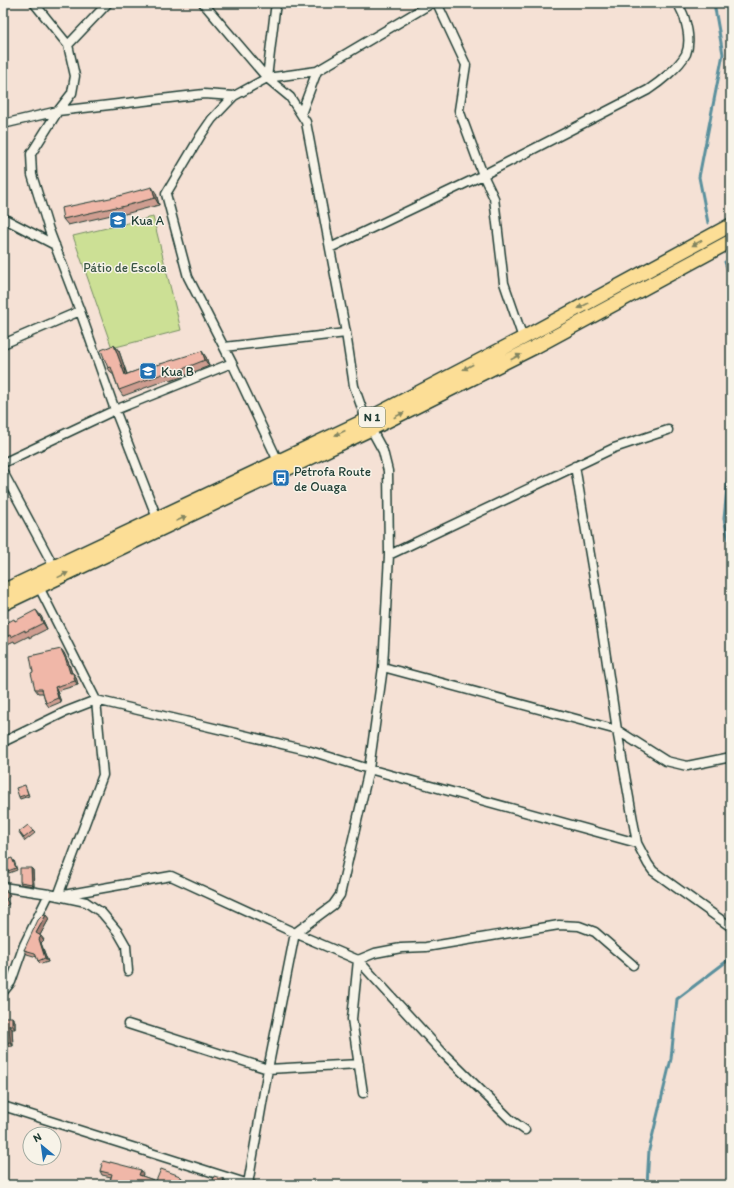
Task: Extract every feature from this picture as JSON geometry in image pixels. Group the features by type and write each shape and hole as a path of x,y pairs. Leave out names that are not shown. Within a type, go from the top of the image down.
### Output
{"highway":[{"name":"N 1","path":"368,424 731,225"},
{"name":"N 1","path":"3,604 368,424 535,347 731,241"},
{"name":"N 1","path":"3,591 278,461 311,452"}],"street":[{"path":"34,3 68,46 75,76 72,92 31,154 32,175 49,230 80,311 115,410 157,518"},
{"path":"68,46 108,3"},
{"path":"3,1106 250,1184 268,1069 295,933 333,905 340,895 369,769 384,666 390,555 388,472 383,451 368,424 354,386 346,333 306,122 290,96 267,78 203,3"},
{"path":"267,78 275,10 278,3"},
{"path":"278,461 224,346 188,277 166,194 212,118 234,96 267,78 317,71 432,3"},
{"path":"437,3 466,65 459,110 494,198 504,283 523,338"},
{"path":"330,248 484,175 648,90 663,80 686,53 688,37 685,20 678,3"},
{"path":"301,114 317,71"},
{"path":"3,124 58,111 204,94 234,96"},
{"path":"3,218 55,245"},
{"path":"3,344 80,311"},
{"path":"224,346 346,333"},
{"path":"3,463 115,410 232,363"},
{"path":"390,555 614,448 668,430"},
{"path":"576,466 617,730 637,843 653,872 731,928"},
{"path":"3,472 54,567"},
{"path":"39,587 96,700 103,775 58,896"},
{"path":"384,666 617,730 666,761 687,766 731,757"},
{"path":"3,742 65,712 96,700 307,750 369,769 637,843"},
{"path":"58,896 171,876 358,960 442,1052 511,1120 525,1130"},
{"path":"3,887 49,894 86,902 102,913 118,932 126,946 128,971"},
{"path":"3,992 7,980 49,894"},
{"path":"358,960 376,953 401,948 426,946 566,925 579,926 595,932 633,965"},
{"path":"358,960 352,1019 363,1094"},
{"path":"128,1024 268,1069 359,1064"}],"green space":[{"name":"Pátio de Escola","path":"153,217 181,330 112,348 73,236"}],"building":[{"path":"152,187 155,198 117,208 63,219 61,208 115,197"},
{"path":"114,345 125,375 154,364 154,366 202,351 205,360 175,372 166,375 165,373 119,390 111,367 108,368 101,350"},
{"path":"36,610 43,623 25,632 25,630 11,637 10,635 3,638 3,625 14,619 15,621"},
{"path":"61,649 70,673 73,673 75,681 55,687 58,698 46,703 42,689 35,689 31,673 33,672 30,656"},
{"path":"25,785 28,794 19,797 16,788"},
{"path":"28,825 33,831 24,838 19,832"},
{"path":"12,858 16,868 8,871 4,861"},
{"path":"20,868 31,868 32,884 20,882"},
{"path":"3,888 7,892 3,894"},
{"path":"44,914 46,915 36,933 41,936 39,939 45,958 38,961 35,953 24,950 38,920"},
{"path":"3,1017 12,1017 12,1025 9,1025 10,1042 3,1043"},
{"path":"103,1161 141,1170 139,1175 156,1181 161,1169 180,1176 177,1185 109,1185 112,1174 100,1171"},
{"path":"214,1176 224,1179 222,1185 212,1185"},
{"path":"10,1181 15,1183 15,1185 7,1185"}],"waterway":[{"path":"708,223 699,177 723,54 714,3"},
{"path":"725,262 731,278"},
{"path":"731,469 728,478 724,519 731,550"},
{"path":"647,1185 649,1150 671,1059 677,999 731,958"}],"place":[{"name":"Kua A","path":"118,220"},
{"name":"Kua B","path":"148,371"},
{"name":"Petrofa Route de Ouaga","path":"281,478"}]}
